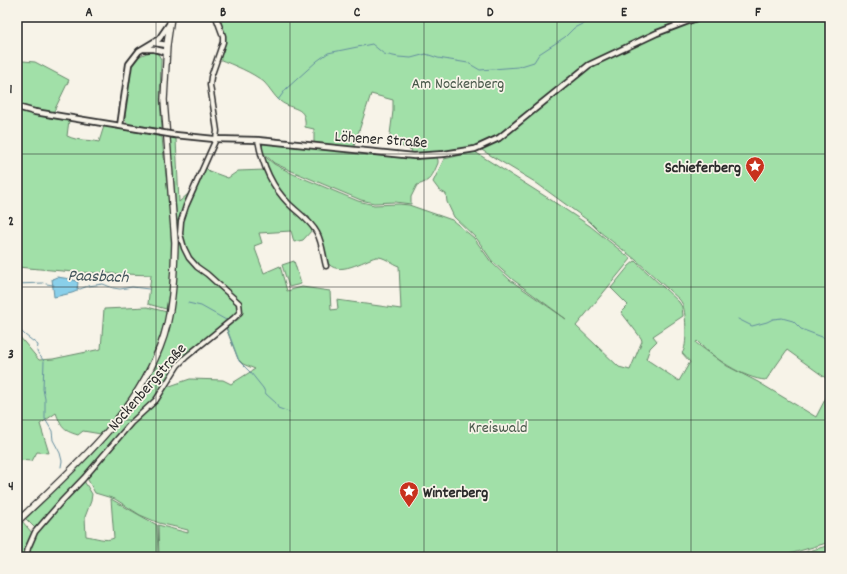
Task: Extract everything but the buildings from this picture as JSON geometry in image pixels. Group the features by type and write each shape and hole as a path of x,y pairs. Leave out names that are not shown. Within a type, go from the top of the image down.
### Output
{"main road":[{"name":"Nockenbergstraße","path":"17,522 74,468 112,427 129,404 145,377 160,346 169,314 173,286 175,242 164,100 170,19"}],"street":[{"name":"Nockenbergstraße","path":"26,557 35,532 60,502 84,478 131,424 156,400 178,365 186,356 240,312 239,303 197,267 189,258 180,234 180,220 216,139 217,131 210,85 211,77 223,42 223,36 216,17"},
{"name":"Löhener Straße","path":"17,107 35,112 175,135 216,139 258,140 414,156 444,154 475,149 499,138 589,65 657,33 699,17"},
{"path":"120,126 129,64 136,54 148,45 154,43 162,35 170,19"},
{"path":"154,43 167,49"},
{"path":"143,49 167,49"},
{"path":"258,140 265,166 279,192 316,232 326,266"}],"green space":[{"name":"Am Nockenberg","path":"218,17 695,17 580,70 500,134 475,148 434,154 409,155 412,150 389,142 393,100 371,94 353,149 314,145 314,129 305,127 304,115 301,112 280,101 259,78 219,59 225,42"},
{"name":"Kreiswald","path":"702,17 830,17 830,381 787,350 766,380 757,379 738,371 711,354 697,341 696,343 727,366 758,382 816,417 830,390 830,542 779,557 722,557 709,553 706,557 159,557 158,525 188,533 188,530 159,523 140,515 115,499 95,493 87,478 127,429 157,401 167,387 190,379 223,380 231,384 255,369 243,364 238,359 226,328 235,320 240,318 242,309 240,303 197,266 190,257 181,233 182,221 205,167 209,171 228,178 238,171 265,170 274,186 313,229 303,240 294,242 291,231 259,233 262,243 254,246 264,273 280,266 287,291 302,287 330,291 331,310 338,309 337,300 401,309 399,266 382,258 376,257 351,267 332,267 325,259 321,240 317,231 308,221 310,218 305,213 302,215 275,184 261,153 274,164 293,174 358,201 374,205 409,205 452,220 474,238 491,262 510,280 566,319 512,279 492,261 477,239 454,217 447,202 446,194 439,190 433,182 444,159 475,152 590,226 631,259 576,326 619,367 630,370 642,341 621,312 628,305 611,288 629,266 635,261 679,302 682,307 683,316 653,336 657,341 650,348 646,359 679,381 690,362 682,353 685,345 686,323 683,304 680,300 636,260 600,232 590,222 535,182 480,149 495,142 591,66 658,35 676,29"},
{"path":"152,52 158,54 161,59 160,100 162,129 130,124 126,122 124,117 124,107 131,66 137,58"},
{"path":"17,57 23,61 35,62 69,80 53,113 17,105"},
{"path":"17,109 50,118 69,120 67,136 76,139 99,142 104,126 162,137 169,201 171,245 171,266 166,309 148,304 151,275 74,272 17,267"},
{"path":"170,138 176,139 179,202 188,194 179,220 179,236 183,251 195,267 237,303 238,311 236,315 187,353 176,365 159,392 126,426 83,477 35,528 25,518 82,463 130,408 148,377 163,344 173,307 177,265 176,217"},
{"path":"263,143 436,156 438,163 428,180 417,185 411,197 411,204 395,202 374,203 361,200 274,163 261,151"},
{"path":"294,261 301,284 289,287 282,265"},
{"path":"147,307 167,312 157,346 142,377 113,420 101,434 83,431 78,435 63,428 56,413 40,424 49,453 37,452 32,461 17,460 17,336 19,336 39,360 53,359 101,349 104,309"},
{"path":"84,481 92,494 85,517 86,536 104,539 114,538 111,499 157,525 158,557 28,557 31,545 36,535 50,515"},
{"path":"22,521 32,533 25,557 17,557 17,525"},
{"path":"830,545 830,557 788,557"}],"water":[{"path":"57,277 71,279 78,282 77,291 54,297 52,279"}],"waterway":[{"path":"278,100 286,89 328,53 372,44 384,54 411,58 426,54 438,58 468,63 480,70 518,67 534,62 539,54 565,37 574,28 596,17"},
{"name":"Paasbach","path":"17,284 43,283"},
{"name":"Paasbach","path":"46,284 54,285"},
{"name":"Paasbach","path":"77,288 80,289 88,286 103,284 120,289 132,287 149,289"},
{"name":"Paasbach","path":"188,303 201,306 226,320 235,314 238,309"},
{"path":"738,319 752,326 773,319 782,318 793,321 801,329 830,340"},
{"path":"17,327 38,345 37,352 44,361 43,389 45,399 45,419 52,431 53,440 60,453 62,461 61,467"},
{"name":"Paasbach","path":"227,329 239,361 251,373 266,394 276,403 278,408 289,412"}],"place":[{"name":"Schieferberg","path":"755,183"},
{"name":"Winterberg","path":"409,508"}]}
